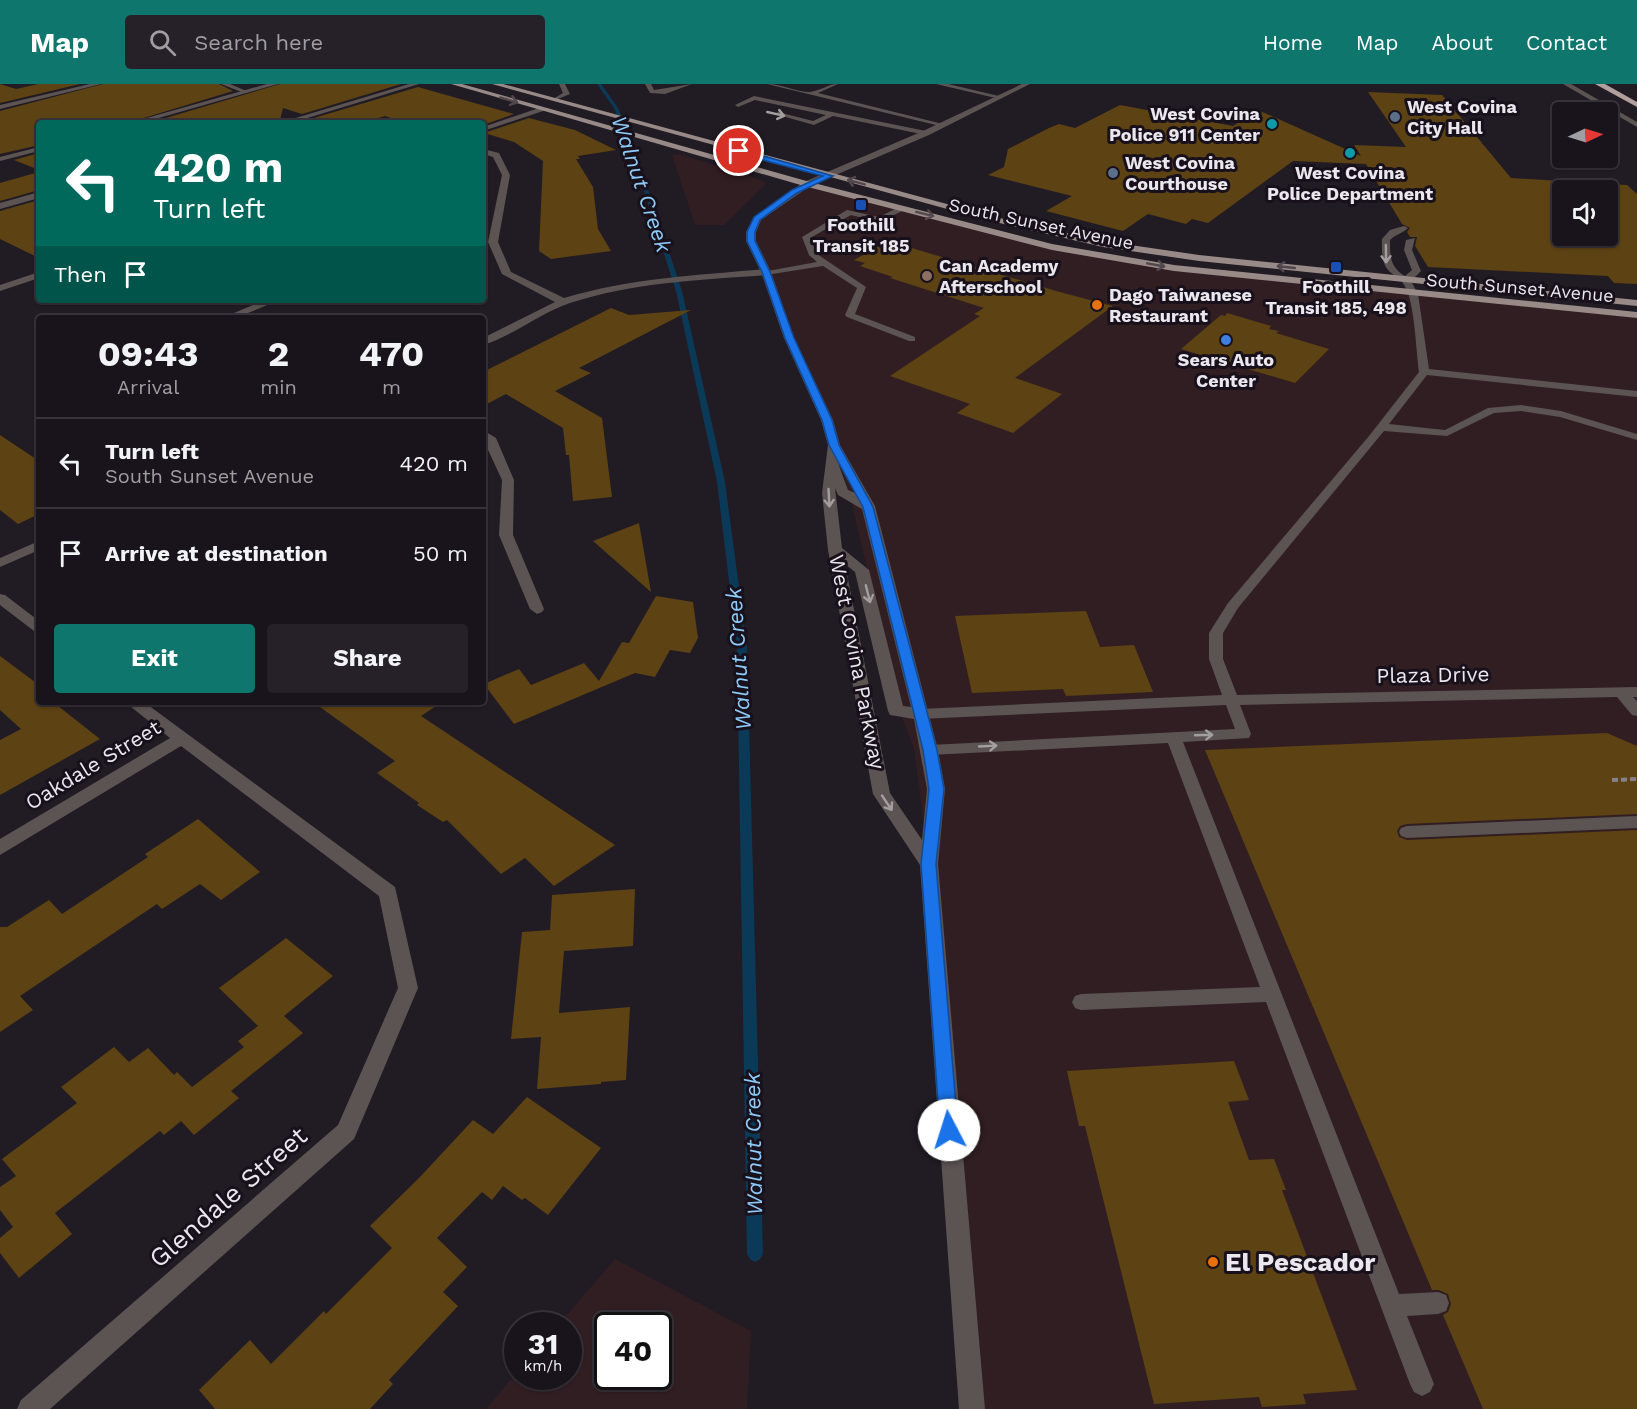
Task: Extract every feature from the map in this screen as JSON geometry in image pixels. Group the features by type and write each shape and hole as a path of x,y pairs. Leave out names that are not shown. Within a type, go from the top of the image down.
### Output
{"highway":[{"path":"1599,84 1637,105"}],"main road":[{"name":"South Sunset Avenue","path":"454,84 807,184 1052,247 1174,268 1637,315"},
{"name":"South Sunset Avenue","path":"498,84 829,176 994,219 1103,244 1199,258 1637,303"}],"street":[{"path":"144,120 275,84"},
{"path":"293,120 416,84"},
{"name":"West Covina Parkway","path":"972,1409 929,864 936,789 930,750 868,507 834,445 827,420 789,338 766,272 751,241 751,232 757,219 807,184 926,133 940,124 1027,84"},
{"path":"1566,84 1637,125"},
{"path":"486,128 542,110"},
{"path":"0,159 36,150"},
{"path":"486,152 496,155 506,175 488,243 507,274 564,302"},
{"path":"0,206 36,196"},
{"path":"486,341 564,302 632,285 766,272"},
{"path":"0,273 18,282"},
{"path":"0,288 36,276"},
{"path":"236,315 266,303"},
{"path":"486,436 490,438 508,480 506,535 537,609"},
{"name":"West Covina Parkway","path":"834,445 828,493 835,550 882,794 929,864"},
{"path":"831,466 843,492 868,507"},
{"path":"0,563 36,547"},
{"path":"835,550 862,570 896,711 920,714"},
{"path":"0,598 36,626"},
{"path":"137,705 180,739"},
{"name":"Oakdale Street","path":"0,848 180,739"},
{"name":"Glendale Street","path":"30,1409 346,1132 408,988 388,892 180,739"}],"lane":[{"path":"0,99 64,84"},
{"path":"0,107 98,84"},
{"path":"224,84 246,92"},
{"path":"555,100 567,94 562,84"},
{"path":"648,84 652,92 658,93 689,84"},
{"path":"811,94 835,84"},
{"path":"939,84 1000,97"},
{"path":"777,85 940,124"},
{"path":"749,108 738,105 754,98 926,133"},
{"path":"771,113 814,123 830,115"},
{"path":"902,208 880,220 850,212 806,237 813,255 862,286 850,315 912,339"},
{"path":"930,750 1244,734 1216,659 1216,633 1233,606 1424,372 1413,294 1406,280 1391,272 1386,266 1386,239 1393,232 1404,228"},
{"path":"1406,280 1417,271 1408,250 1409,242 1412,240"},
{"path":"766,272 825,263"},
{"path":"1424,372 1637,394"},
{"path":"1381,427 1447,433 1492,410 1521,408 1561,414 1637,437"},
{"path":"1621,692 1637,711"},
{"name":"Plaza Drive","path":"920,714 1230,700 1637,692"},
{"path":"1173,736 1422,1384"},
{"path":"1407,832 1637,822"},
{"path":"1080,1002 1272,994"},
{"path":"1392,1306 1438,1303"}],"path":[{"path":"1612,780 1637,779"}],"shaded area":[{"path":"679,154 767,183 724,225 695,225 672,155"},
{"path":"807,184 1052,247 1174,268 1637,315 1637,1409 972,1409 929,864 914,749 901,715 851,500 827,420 751,241 757,219"},
{"path":"615,1259 751,1331 747,1409 486,1409 504,1388 504,1390 582,1390 582,1312 569,1312"}],"building":[{"path":"0,84 16,89 38,84 80,84 0,103"},
{"path":"103,84 219,84 233,91 137,120 36,120 36,146 0,154 0,111"},
{"path":"280,84 401,84 302,114 283,108 280,120 159,120"},
{"path":"418,87 514,114 486,124 486,120 397,120 385,116 372,120 314,118"},
{"path":"1368,92 1442,95 1511,178 1552,180 1552,246 1618,246 1618,184 1627,185 1637,194 1637,284 1614,283 1608,276 1428,267 1415,246 1417,237 1410,237 1407,232 1410,228 1402,224 1366,164 1293,161 1208,223 1192,219 1186,224 1148,214 1123,231 1046,211 1072,196 988,175 1004,167 1008,149 1059,124 1075,128 1120,105 1233,126 1258,110 1361,156 1354,145 1406,147"},
{"path":"529,118 575,130 616,150 578,156 580,159 576,159 593,187 598,229 611,251 551,259 539,251 543,161 514,142 486,132"},
{"path":"36,154 36,169 14,160"},
{"path":"36,173 36,191 0,201 0,183"},
{"path":"36,201 36,257 0,239 0,211"},
{"path":"888,241 1113,306 1015,378 1062,394 1013,433 957,413 970,404 890,376 980,316 974,314 984,308 890,278 893,277 860,266 865,263 854,260"},
{"path":"611,308 629,315 691,310 579,368 591,373 555,391 602,418 612,497 573,501 569,455 566,455 563,428 506,394 486,404 486,370"},
{"path":"1227,313 1271,326 1269,329 1279,331 1276,333 1329,349 1295,383 1181,349 1221,315 1225,316"},
{"path":"0,435 36,459 36,515 18,524 0,510"},
{"path":"639,523 651,592 593,541"},
{"path":"656,596 693,602 698,638 690,653 670,650 655,677 635,673 514,724 486,687 486,683 519,669 531,685 584,663 599,681 622,642 629,643"},
{"path":"1086,611 1100,647 1134,645 1153,692 1066,696 1063,689 972,693 955,616"},
{"path":"0,656 36,683 36,705 57,705 100,739 0,795 0,740 21,729 0,710"},
{"path":"317,705 438,705 421,716 615,845 554,886 525,858 501,874 447,820 443,822 417,805 419,803 377,773 395,761"},
{"path":"1607,733 1637,746 1637,814 1407,824 1400,826 1397,831 1399,837 1407,840 1637,830 1637,1409 1483,1409 1443,1315 1448,1312 1451,1304 1448,1294 1432,1290 1205,750"},
{"path":"198,819 260,872 221,900 200,884 162,909 157,904 20,996 33,1010 0,1032 0,927 7,927 49,900 62,914 148,857 145,854"},
{"path":"635,889 633,946 564,951 559,1013 630,1007 626,1080 537,1089 541,1037 511,1039 522,932 550,930 552,895"},
{"path":"286,938 333,976 284,1016 303,1033 231,1091 239,1098 194,1135 181,1121 164,1135 160,1131 55,1213 72,1234 19,1278 0,1253 0,1238 13,1227 0,1210 0,1187 16,1176 2,1159 77,1103 61,1087 114,1047 129,1062 148,1048 174,1075 177,1072 192,1087 244,1047 238,1041 258,1026 219,988"},
{"name":"El Pescador","path":"1234,1061 1249,1100 1228,1102 1249,1160 1274,1159 1286,1190 1282,1190 1357,1390 1303,1394 1306,1404 1262,1407 1259,1397 1154,1404 1085,1126 1079,1126 1067,1071"},
{"path":"527,1097 601,1148 548,1215 525,1198 522,1200 503,1186 492,1200 482,1192 437,1238 467,1267 443,1292 458,1306 389,1380 393,1384 370,1409 215,1409 199,1390 250,1340 271,1364 324,1311 326,1314 392,1248 370,1226 473,1120 493,1134"}],"waterway":[{"name":"Walnut Creek","path":"599,84 616,108 632,147 679,291 721,482 742,647 755,1254"}],"place":[{"name":"West Covina City Hall","path":"1395,117"},
{"name":"West Covina Police 911 Center","path":"1272,124"},
{"name":"West Covina Police Department","path":"1350,153"},
{"name":"West Covina Courthouse","path":"1113,173"},
{"name":"Foothill Transit 185","path":"861,205"},
{"name":"Foothill Transit 185, 498","path":"1336,267"},
{"name":"Can Academy Afterschool","path":"927,276"},
{"name":"Dago Taiwanese Restaurant","path":"1097,305"},
{"name":"Sears Auto Center","path":"1226,340"},
{"name":"El Pescador","path":"1213,1262"}],"route":[{"path":"739,151 829,176 794,191 757,219 751,232 751,241 766,272 789,338 827,420 834,445 868,507 930,750 936,789 929,864 949,1130"}]}
